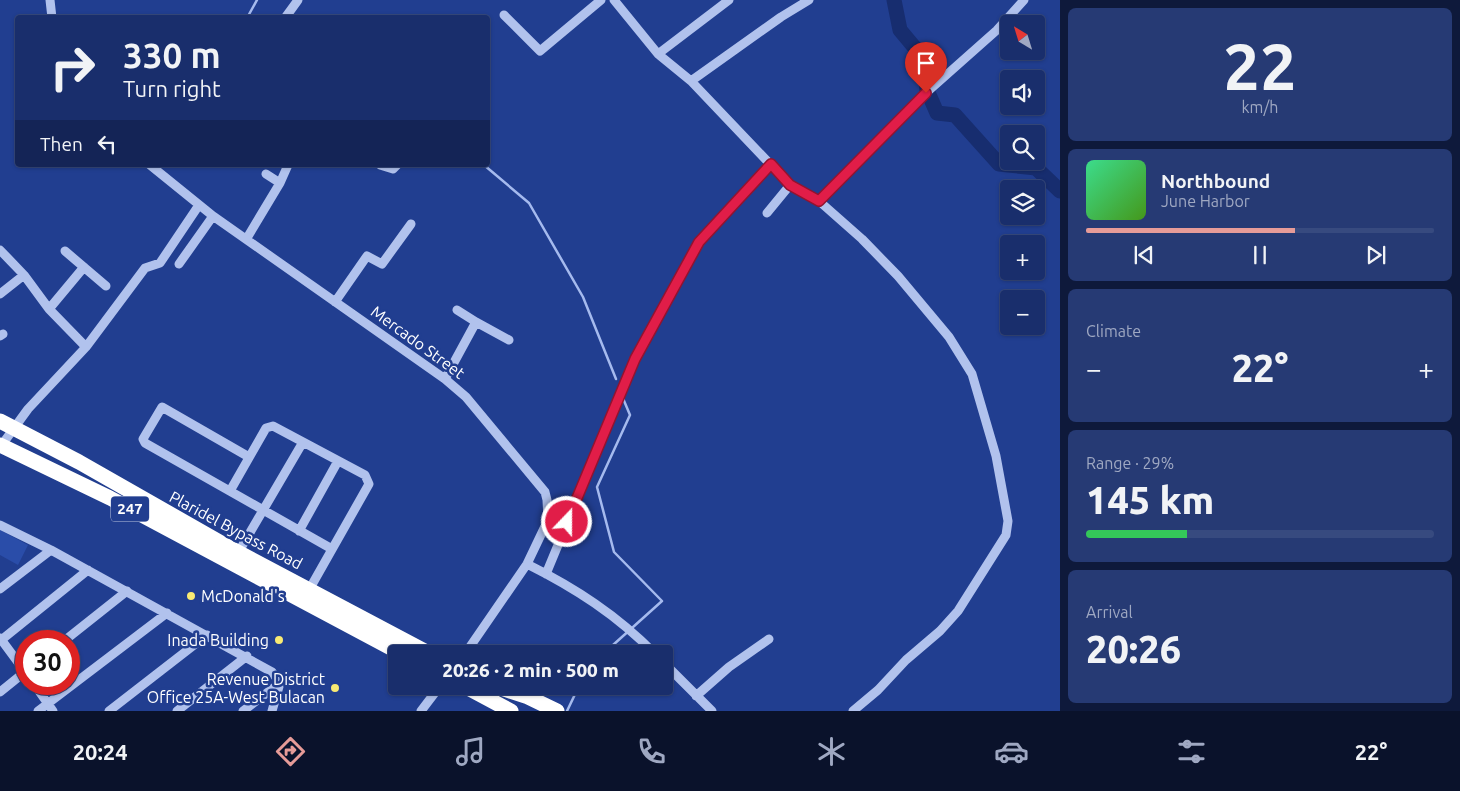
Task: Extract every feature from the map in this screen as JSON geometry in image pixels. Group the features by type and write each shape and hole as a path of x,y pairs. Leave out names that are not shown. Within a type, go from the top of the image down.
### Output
{"highway":[{"name":"Plaridel Bypass Road","path":"6,424 79,462 119,487 238,553 413,645"},
{"name":"Plaridel Bypass Road","path":"0,446 110,498 388,647"},
{"path":"480,695 505,709"},
{"path":"509,695 537,711"},
{"path":"522,695 557,711"}],"street":[{"path":"50,0 52,15"},
{"path":"287,15 298,0"},
{"path":"504,15 540,51 601,0"},
{"path":"658,54 729,0"},
{"path":"690,81 781,17 809,0"},
{"path":"819,201 928,91 997,30 1024,0"},
{"path":"620,2 658,54 690,81 790,185 819,201 862,239 898,276 937,321 972,374 996,456 1008,521 1006,535 958,611 940,631 906,660 878,690 853,711"},
{"path":"546,574 635,359 699,242 771,164"},
{"name":"Mercado Street","path":"152,167 213,216 248,238 445,379 466,397 547,496 548,520 527,564 471,645"},
{"path":"248,238 287,167"},
{"path":"266,174 280,183"},
{"path":"767,213 790,185"},
{"path":"0,446 6,424 86,347 145,268 160,263 200,206"},
{"path":"178,264 213,216"},
{"path":"335,302 367,256 382,264 411,224"},
{"path":"0,250 24,275 49,309 86,347"},
{"path":"65,251 106,286"},
{"path":"49,309 84,267"},
{"path":"0,294 24,275"},
{"path":"457,310 510,340"},
{"path":"445,379 476,322"},
{"path":"249,457 162,407 143,439 145,443 332,549"},
{"path":"230,491 266,428 269,426 303,442 365,476 369,484 309,590"},
{"path":"238,553 303,442"},
{"path":"299,531 338,461"},
{"path":"0,525 51,550 247,656 276,675 280,683 272,711"},
{"path":"0,589 51,550"},
{"path":"527,564 602,606 628,627 646,645"},
{"path":"15,658 0,640 88,570"},
{"path":"78,630 127,591"},
{"path":"38,711 50,707 167,613"},
{"path":"109,711 207,635"},
{"path":"696,696 730,667 769,640"},
{"path":"177,711 247,656"},
{"path":"673,672 712,711"},
{"path":"0,692 15,680"},
{"path":"243,711 280,683"},
{"path":"42,695 50,707"},
{"path":"421,711 433,695"}],"shaded area":[{"path":"0,530 28,545 18,565 0,555"}],"waterway":[{"path":"249,15 257,0"},
{"path":"894,0 900,30 915,48 925,74 927,90 937,113 955,115 999,164 1036,168 1060,191"},
{"path":"486,167 529,203 583,297 616,379"},
{"path":"613,645 662,601 614,552 597,487 630,415 622,396"},
{"path":"567,711 575,695"}],"place":[{"name":"McDonald's","path":"191,596"},
{"name":"Inada Building","path":"279,640"},
{"name":"Revenue District Office 25A-West Bulacan","path":"335,688"}],"route":[{"path":"567,522 635,359 699,242 771,164 790,185 819,201 926,93"}]}
